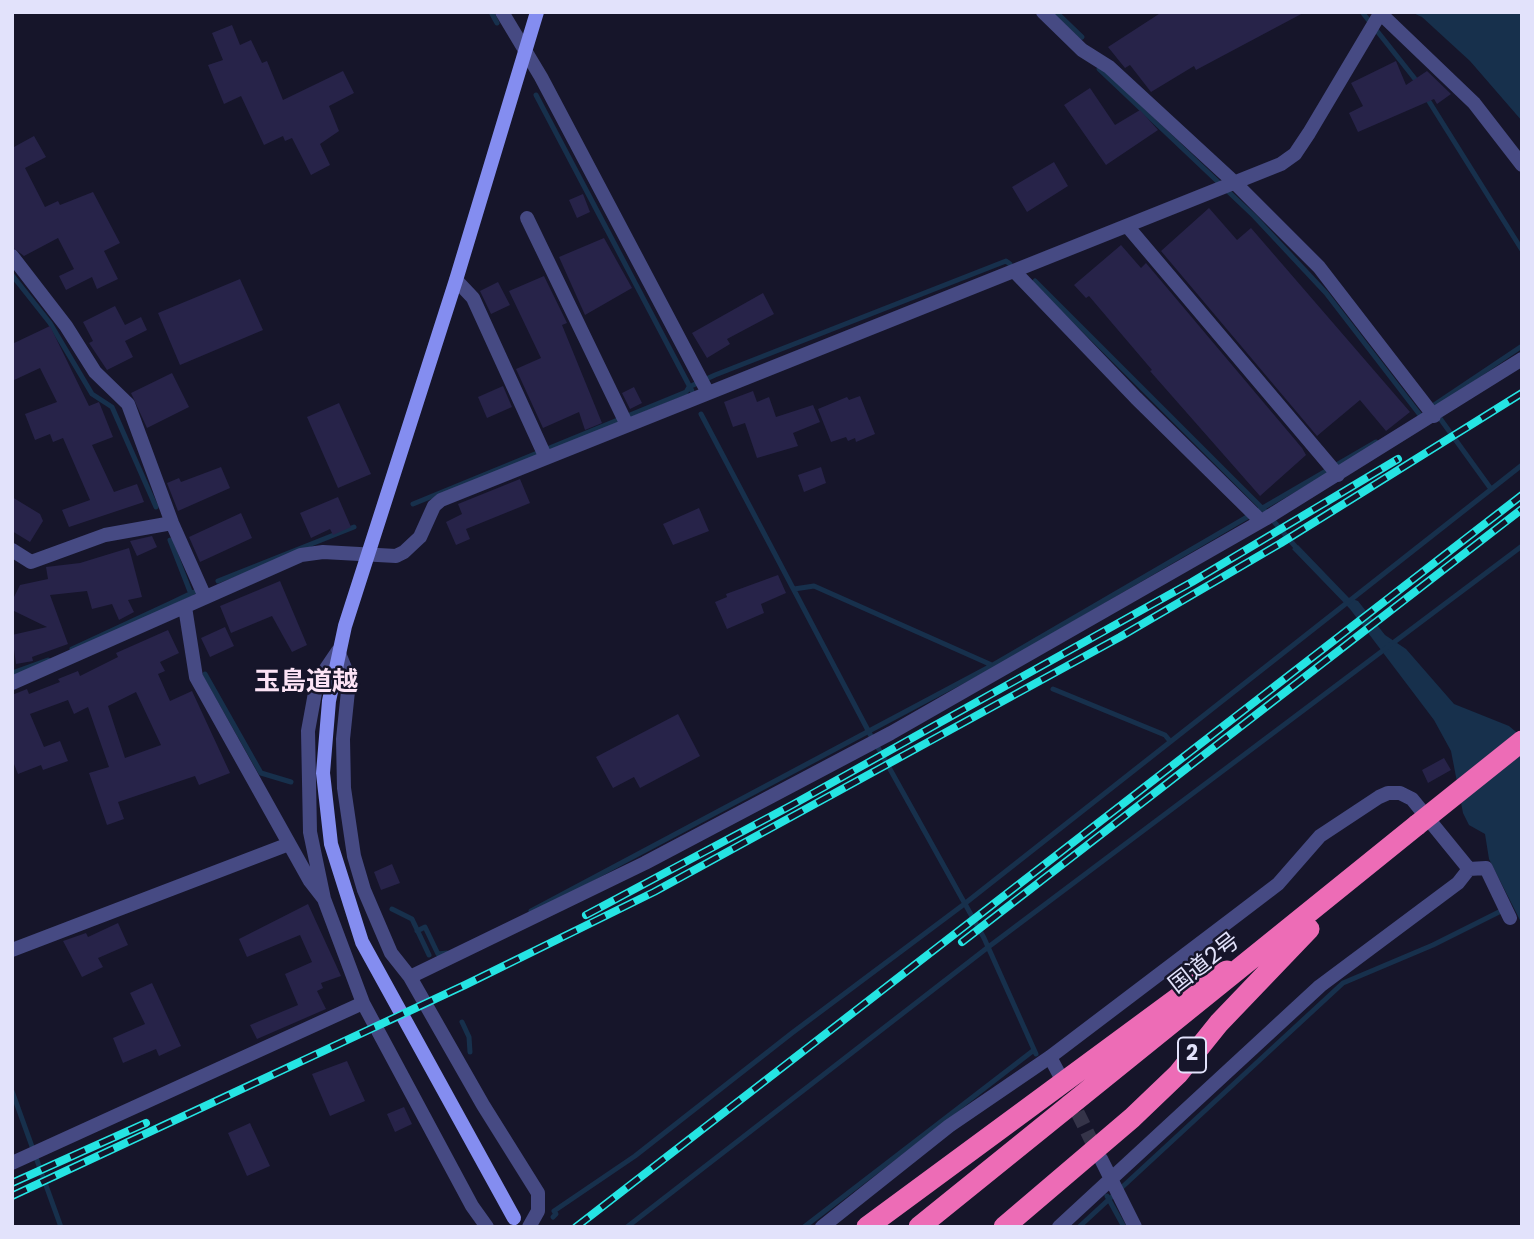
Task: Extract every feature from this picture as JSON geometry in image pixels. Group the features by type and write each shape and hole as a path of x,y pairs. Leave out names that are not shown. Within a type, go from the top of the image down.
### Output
{"highway":[{"name":"国道2号","path":"919,1227 1522,741"},
{"name":"2","path":"1004,1227 1132,1118 1178,1073 1219,1023 1366,869"},
{"name":"2","path":"867,1227 1198,983 1254,959"}],"street":[{"path":"502,12 526,52 703,384"},
{"path":"514,1218 362,942 331,844 323,773 324,740 338,651 456,280 537,12"},
{"path":"1043,12 1082,50 1109,67 1228,187 1319,267 1430,411"},
{"path":"12,683 301,555 396,556 420,537 438,502 544,452 703,384 1014,271 1281,164 1294,154 1377,18 1474,103 1522,165"},
{"path":"527,218 624,420"},
{"path":"1128,227 1335,471"},
{"path":"12,256 66,326 95,372 128,404 172,523 205,597"},
{"path":"1014,271 1136,398 1262,517"},
{"path":"456,280 472,298 544,452"},
{"path":"410,977 645,863 891,733 1262,517 1430,411 1522,359"},
{"path":"12,550 31,562 105,536 172,523"},
{"path":"185,607 196,677 289,844 324,899"},
{"path":"338,651 317,682 308,732 310,832 324,899 363,1003 472,1206 487,1227"},
{"path":"338,651 347,673 343,764 354,856 376,923 391,953 410,977 538,1194 538,1211 528,1227"},
{"path":"821,1227 949,1126 1050,1057 1278,884 1320,836 1388,793 1400,793 1412,799 1469,869"},
{"path":"12,950 289,844"},
{"path":"1059,1227 1116,1189 1321,986 1458,883 1469,869 1486,868 1510,918"},
{"path":"12,1163 363,1003"},
{"path":"1050,1057 1059,1073"},
{"path":"1101,1159 1135,1227"},
{"path":"472,1206 474,1227"}],"water":[{"path":"1411,12 1522,12 1522,121 1470,61 1422,17"},
{"path":"1298,545 1349,598 1358,601 1385,635 1406,649 1454,704 1509,726 1522,737 1522,924 1489,859 1485,834 1469,825 1463,813 1451,751 1434,720 1350,609 1292,549"}],"building":[{"path":"1162,12 1305,12 1196,70 1194,66 1151,92 1130,65 1125,68 1108,47"},
{"path":"232,25 240,45 251,40 262,63 267,61 283,100 343,71 354,93 329,106 339,131 320,144 330,165 311,175 292,138 285,141 283,136 264,145 241,96 224,104 208,65 223,60 212,33"},
{"path":"1396,61 1406,85 1427,71 1451,94 1437,104 1434,99 1358,132 1349,113 1363,106 1351,83"},
{"path":"1090,88 1115,125 1140,110 1158,130 1106,165 1064,105"},
{"path":"34,136 46,157 25,168 45,207 58,201 60,205 93,192 120,243 104,251 118,279 97,289 92,277 66,290 59,276 74,269 58,238 24,256 12,247 12,144 14,147"},
{"path":"1054,162 1068,186 1027,212 1012,187"},
{"path":"583,194 590,212 577,218 569,200"},
{"path":"1209,208 1237,240 1251,228 1410,412 1386,431 1360,400 1317,436 1161,251"},
{"path":"604,238 632,288 585,315 559,257"},
{"path":"1121,245 1141,268 1146,263 1306,455 1260,496 1150,371 1152,370 1089,296 1086,298 1074,285"},
{"path":"544,276 567,323 562,325 602,423 585,430 579,412 543,428 516,369 541,358 509,291"},
{"path":"240,279 263,330 180,365 158,313"},
{"path":"498,282 510,305 491,314 480,291"},
{"path":"763,293 774,314 727,339 730,344 707,358 692,333"},
{"path":"115,306 125,325 141,317 147,330 125,341 133,357 107,370 89,343 93,341 83,322"},
{"path":"50,326 89,406 99,402 113,437 92,445 114,492 137,484 144,502 69,527 62,510 90,500 63,438 53,442 50,434 35,440 25,414 57,402 40,368 12,381 12,344"},
{"path":"172,373 189,407 147,428 131,393"},
{"path":"503,386 512,407 487,418 478,397"},
{"path":"634,387 642,403 630,409 622,393"},
{"path":"753,391 757,402 769,397 776,417 813,405 820,422 793,433 798,446 757,458 745,423 733,427 724,402"},
{"path":"860,396 875,434 856,442 855,438 848,441 846,437 831,442 818,409 847,397 849,400"},
{"path":"339,403 371,474 338,488 307,417"},
{"path":"221,467 230,488 178,511 167,483 179,478 181,482"},
{"path":"821,467 826,483 804,492 798,475"},
{"path":"520,479 530,503 466,529 470,539 456,545 446,522 462,514 458,504"},
{"path":"12,497 40,514 43,521 30,542 12,531"},
{"path":"338,497 351,527 333,535 330,529 311,538 300,513"},
{"path":"699,508 709,531 673,545 663,524"},
{"path":"241,513 252,538 200,562 189,537"},
{"path":"152,536 157,547 137,556 130,541"},
{"path":"129,548 142,597 128,600 134,612 119,620 112,604 92,609 87,591 50,595 68,644 32,657 33,661 16,664 12,635 47,627 12,610 12,601 20,585 48,579 46,567 80,563"},
{"path":"778,575 786,593 761,604 764,613 727,629 715,602 727,597 726,594"},
{"path":"280,581 307,645 292,652 272,616 231,633 220,606"},
{"path":"225,627 234,646 210,657 201,638"},
{"path":"168,630 179,653 160,662 165,671 158,674 170,701 192,691 230,773 199,785 195,776 118,802 124,819 107,825 89,773 109,767 88,707 74,714 68,700 30,714 44,747 60,741 68,761 43,770 41,765 18,774 12,759 12,695 27,689 29,694 60,682 58,679 78,671 80,676 118,657 116,653","holes":["136,692 161,745 125,758 108,706"]},
{"path":"678,714 700,756 640,788 634,777 613,788 596,757"},
{"path":"1444,758 1451,770 1428,783 1422,770"},
{"path":"392,864 400,883 381,890 374,872"},
{"path":"308,904 341,976 321,983 323,988 317,991 326,1009 257,1039 250,1025 298,1005 285,974 312,962 300,935 247,957 239,939"},
{"path":"118,923 128,945 98,958 103,967 82,977 63,941 86,933 88,937"},
{"path":"152,983 181,1046 159,1056 156,1049 123,1063 113,1038 145,1024 130,993"},
{"path":"347,1061 365,1101 330,1116 312,1074"},
{"path":"404,1107 412,1124 395,1132 387,1114"},
{"path":"250,1123 270,1166 247,1176 228,1133"}],"waterway":[{"path":"491,12 497,23"},
{"path":"1056,12 1082,37"},
{"path":"1362,12 1419,84"},
{"path":"1099,69 1254,216 1326,293 1420,415"},
{"path":"536,95 692,391"},
{"path":"1425,95 1522,250"},
{"path":"413,504 686,392 689,387 715,375 1006,261 1010,264"},
{"path":"12,275 50,323 92,394 112,407 156,507"},
{"path":"1035,281 1264,510 1300,552"},
{"path":"1428,409 1522,346"},
{"path":"701,414 871,736"},
{"path":"1439,417 1491,489"},
{"path":"531,911 993,665 1376,442"},
{"path":"553,1217 556,1214 554,1211 635,1156 792,1033 963,905 1522,465"},
{"path":"218,581 354,527"},
{"path":"170,540 191,594"},
{"path":"627,1227 987,948 1522,546"},
{"path":"794,589 814,586 994,666"},
{"path":"173,606 171,603 194,592"},
{"path":"72,649 171,603"},
{"path":"12,673 48,660"},
{"path":"205,674 261,773 291,782"},
{"path":"1053,689 1165,735 1170,741"},
{"path":"876,744 984,938 1036,1054"},
{"path":"392,909 412,919 429,955"},
{"path":"1079,1227 1343,983 1433,945 1503,910"},
{"path":"417,931 425,927 438,954 447,953"},
{"path":"462,1022 469,1037 470,1052"},
{"path":"804,1227 1034,1050"},
{"path":"12,1091 61,1227"},
{"path":"1107,1196 1124,1227"}],"tunnel":[{"path":"1059,1075 1098,1154"}],"railway":[{"path":"12,1196 465,985 654,892 1120,637 1281,543 1522,393"},
{"path":"586,915 792,805 1192,582 1398,459"},
{"path":"576,1227 1522,495"},
{"path":"962,942 1522,509"},
{"path":"12,1183 146,1123"}],"district":[{"name":"玉島道越","path":"306,683"}]}
